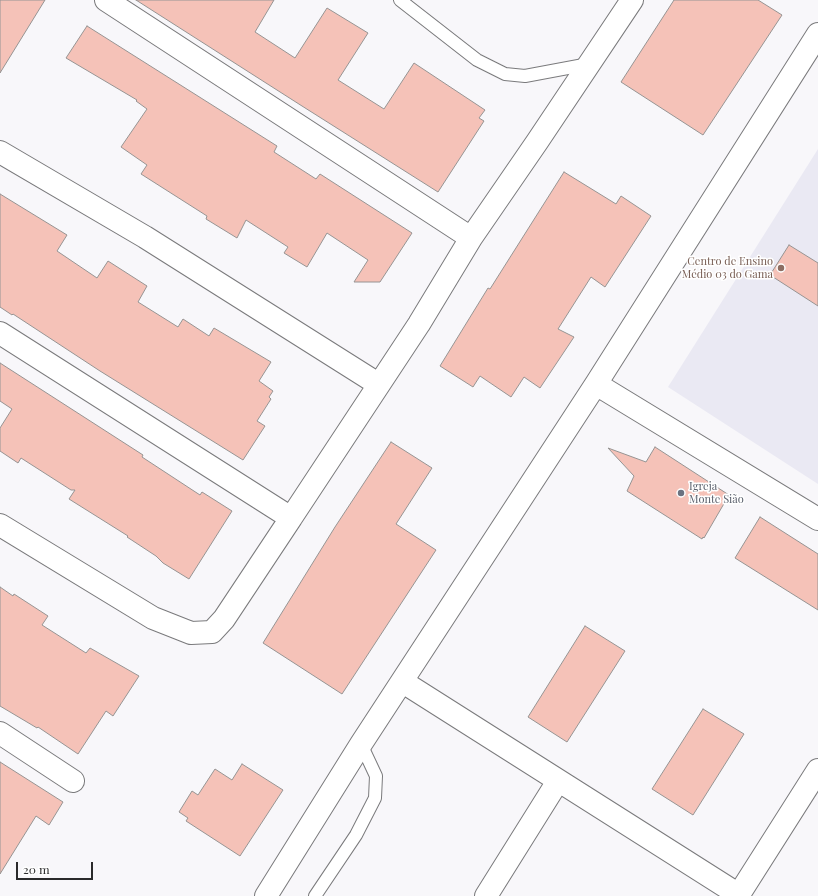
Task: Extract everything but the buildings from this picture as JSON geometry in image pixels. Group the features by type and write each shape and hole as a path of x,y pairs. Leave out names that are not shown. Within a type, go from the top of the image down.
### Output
{"street":[{"path":"106,0 471,238"},
{"path":"0,526 153,618 191,633 212,632 224,619 419,324 471,238 533,149 632,0"},
{"path":"266,896 361,744 596,384 818,34"},
{"path":"0,152 145,237 378,384"},
{"path":"0,333 290,518"},
{"path":"596,384 818,519"},
{"path":"402,682 738,895 818,770"},
{"path":"0,733 73,781"},
{"path":"486,896 558,780"}],"lane":[{"path":"400,0 477,60 505,74 525,76 589,64"},
{"path":"315,896 356,835 374,798 376,776 361,744"}],"shaded area":[{"name":"Centro de Ensino Médio 03 do Gama","path":"818,149 818,484 668,387"}],"place":[{"name":"Centro de Ensino Médio 03 do Gama","path":"781,268"},
{"name":"Igreja Monte Sião","path":"681,493"}]}
